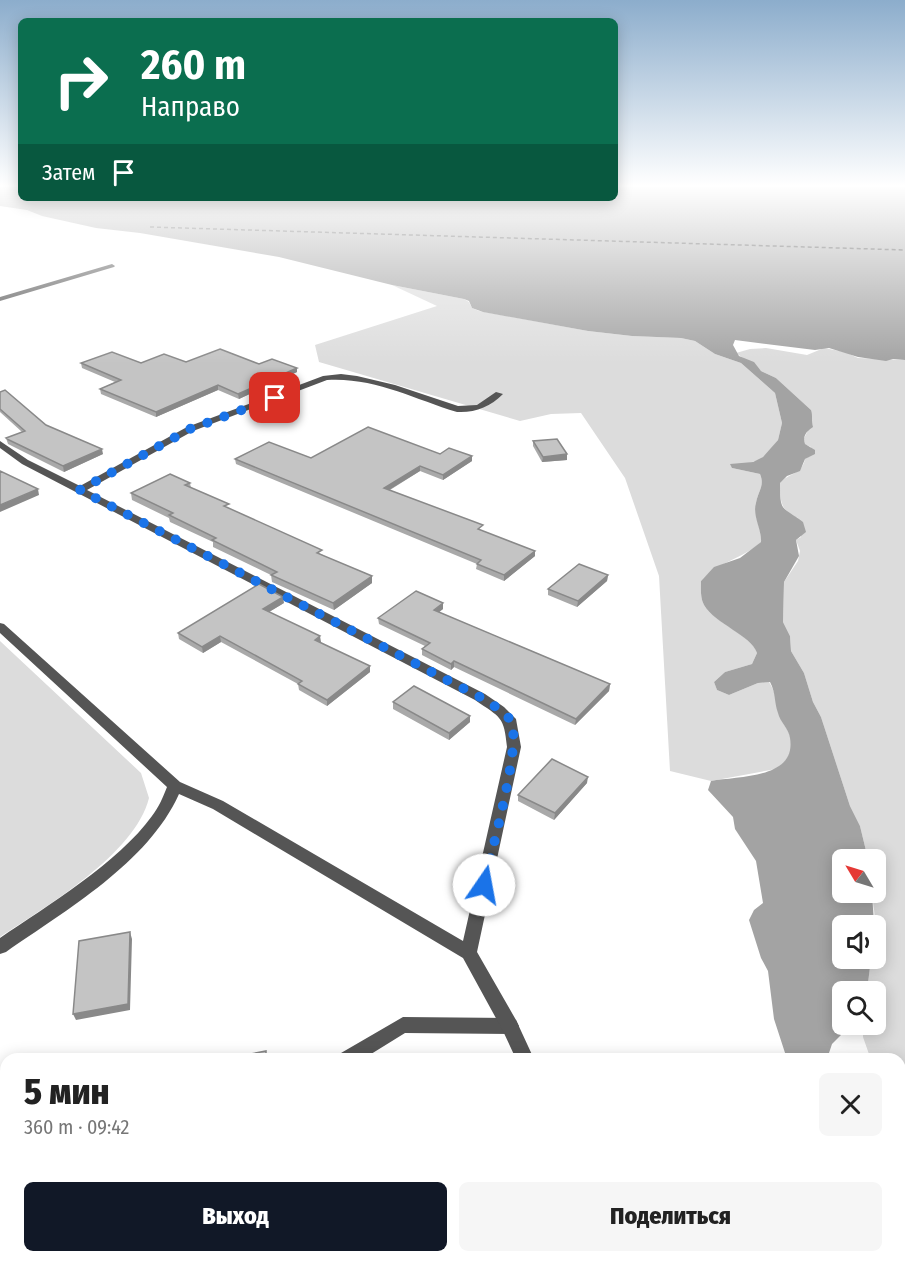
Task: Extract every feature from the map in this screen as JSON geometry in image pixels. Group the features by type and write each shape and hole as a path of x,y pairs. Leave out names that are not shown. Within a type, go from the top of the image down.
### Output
{"street":[{"path":"0,299 112,266"},
{"path":"80,490 190,429 326,378 342,375 359,378 457,409 470,410 482,407 499,394"},
{"path":"0,444 25,462 480,697 499,710 511,722 514,747 469,953"},
{"path":"0,627 175,786 218,805 469,953 510,1026 522,1053"},
{"path":"0,947 44,918 106,869 153,826 175,786"},
{"path":"357,1053 403,1025 510,1026"}],"shaded area":[{"path":"215,246 905,246 905,360 886,361 858,357 829,348 815,350 735,340 733,345 739,356 754,362 761,371 776,378 811,410 812,414 813,427 806,434 804,441 815,450 815,454 805,459 800,471 787,476 780,483 784,508 803,522 806,532 796,540 799,556 784,582 783,622 790,636 791,651 804,673 813,702 821,717 850,806 860,826 866,849 832,849 832,903 873,903 873,915 832,915 832,969 870,969 868,981 832,981 832,1035 841,1035 832,1044 829,1053 785,1053 774,1019 768,971 761,958 749,920 754,910 763,903 756,861 735,829 733,817 708,790 711,781 750,776 775,768 784,761 790,751 790,738 779,716 770,682 758,683 729,695 717,690 714,682 725,672 752,664 757,653 748,641 709,612 704,605 701,593 701,581 714,567 740,558 761,542 755,508 761,485 760,474 732,468 730,464 753,462 763,457 778,440 782,423 775,393 741,363 715,354 695,341 588,331 483,312 472,308 469,301 464,299 392,285 279,257"},
{"path":"392,285 464,299 472,308 479,311 588,331 695,341 715,354 741,363 775,393 782,423 778,440 759,460 732,468 760,474 761,485 755,508 761,542 707,575 701,581 701,596 709,612 748,640 757,653 752,664 725,672 714,682 717,690 729,695 758,683 769,682 791,741 791,751 780,766 776,769 711,781 670,771 659,576 625,478 581,413 551,414 520,421 319,362 315,345 437,306"},
{"path":"766,348 807,355 824,348 845,352 858,358 905,360 905,1053 869,1053 863,1037 863,1035 886,1035 886,981 868,981 870,969 886,969 886,915 875,915 873,903 886,903 886,849 866,849 860,826 850,806 821,717 813,702 804,673 791,651 790,636 783,622 784,582 798,561 800,551 796,540 801,537 798,518 788,512 782,504 780,483 798,471 805,459 810,456 811,447 804,444 803,440 812,423 811,410 776,378 761,371 736,353"},
{"path":"0,641 141,773 149,798 141,819 108,858 64,894 0,937"}],"building":[{"path":"220,349 259,364 272,359 297,368 238,394 218,385 156,412 100,389 121,380 81,363 112,352 141,363 164,354 186,362"},
{"path":"5,390 46,425 102,449 63,466 9,440 6,438 25,431 0,409 0,392"},
{"path":"368,427 440,454 449,448 472,456 443,475 420,466 384,488 483,525 478,529 535,551 504,575 477,564 481,560 235,459 269,442 311,458"},
{"path":"557,439 567,454 543,457 533,441"},
{"path":"0,471 38,489 0,505"},
{"path":"170,474 190,483 185,485 229,504 224,506 322,550 317,553 372,576 333,603 271,575 277,572 212,540 216,538 169,515 173,513 131,493"},
{"path":"579,564 608,575 578,601 548,589"},
{"path":"259,584 283,597 263,609 320,636 315,640 370,666 327,700 298,684 302,681 220,636 202,647 178,633"},
{"path":"416,591 443,603 434,610 610,684 576,719 454,661 451,664 422,649 430,643 378,618"},
{"path":"414,686 470,716 449,733 393,702"},
{"path":"552,759 588,777 555,813 518,795"},
{"path":"130,932 128,1004 73,1014 79,941"}],"ferry route":[{"path":"772,246 905,250"}],"route":[{"path":"275,398 190,429 151,453 80,490 480,697 499,710 511,722 514,747 484,885"}]}
